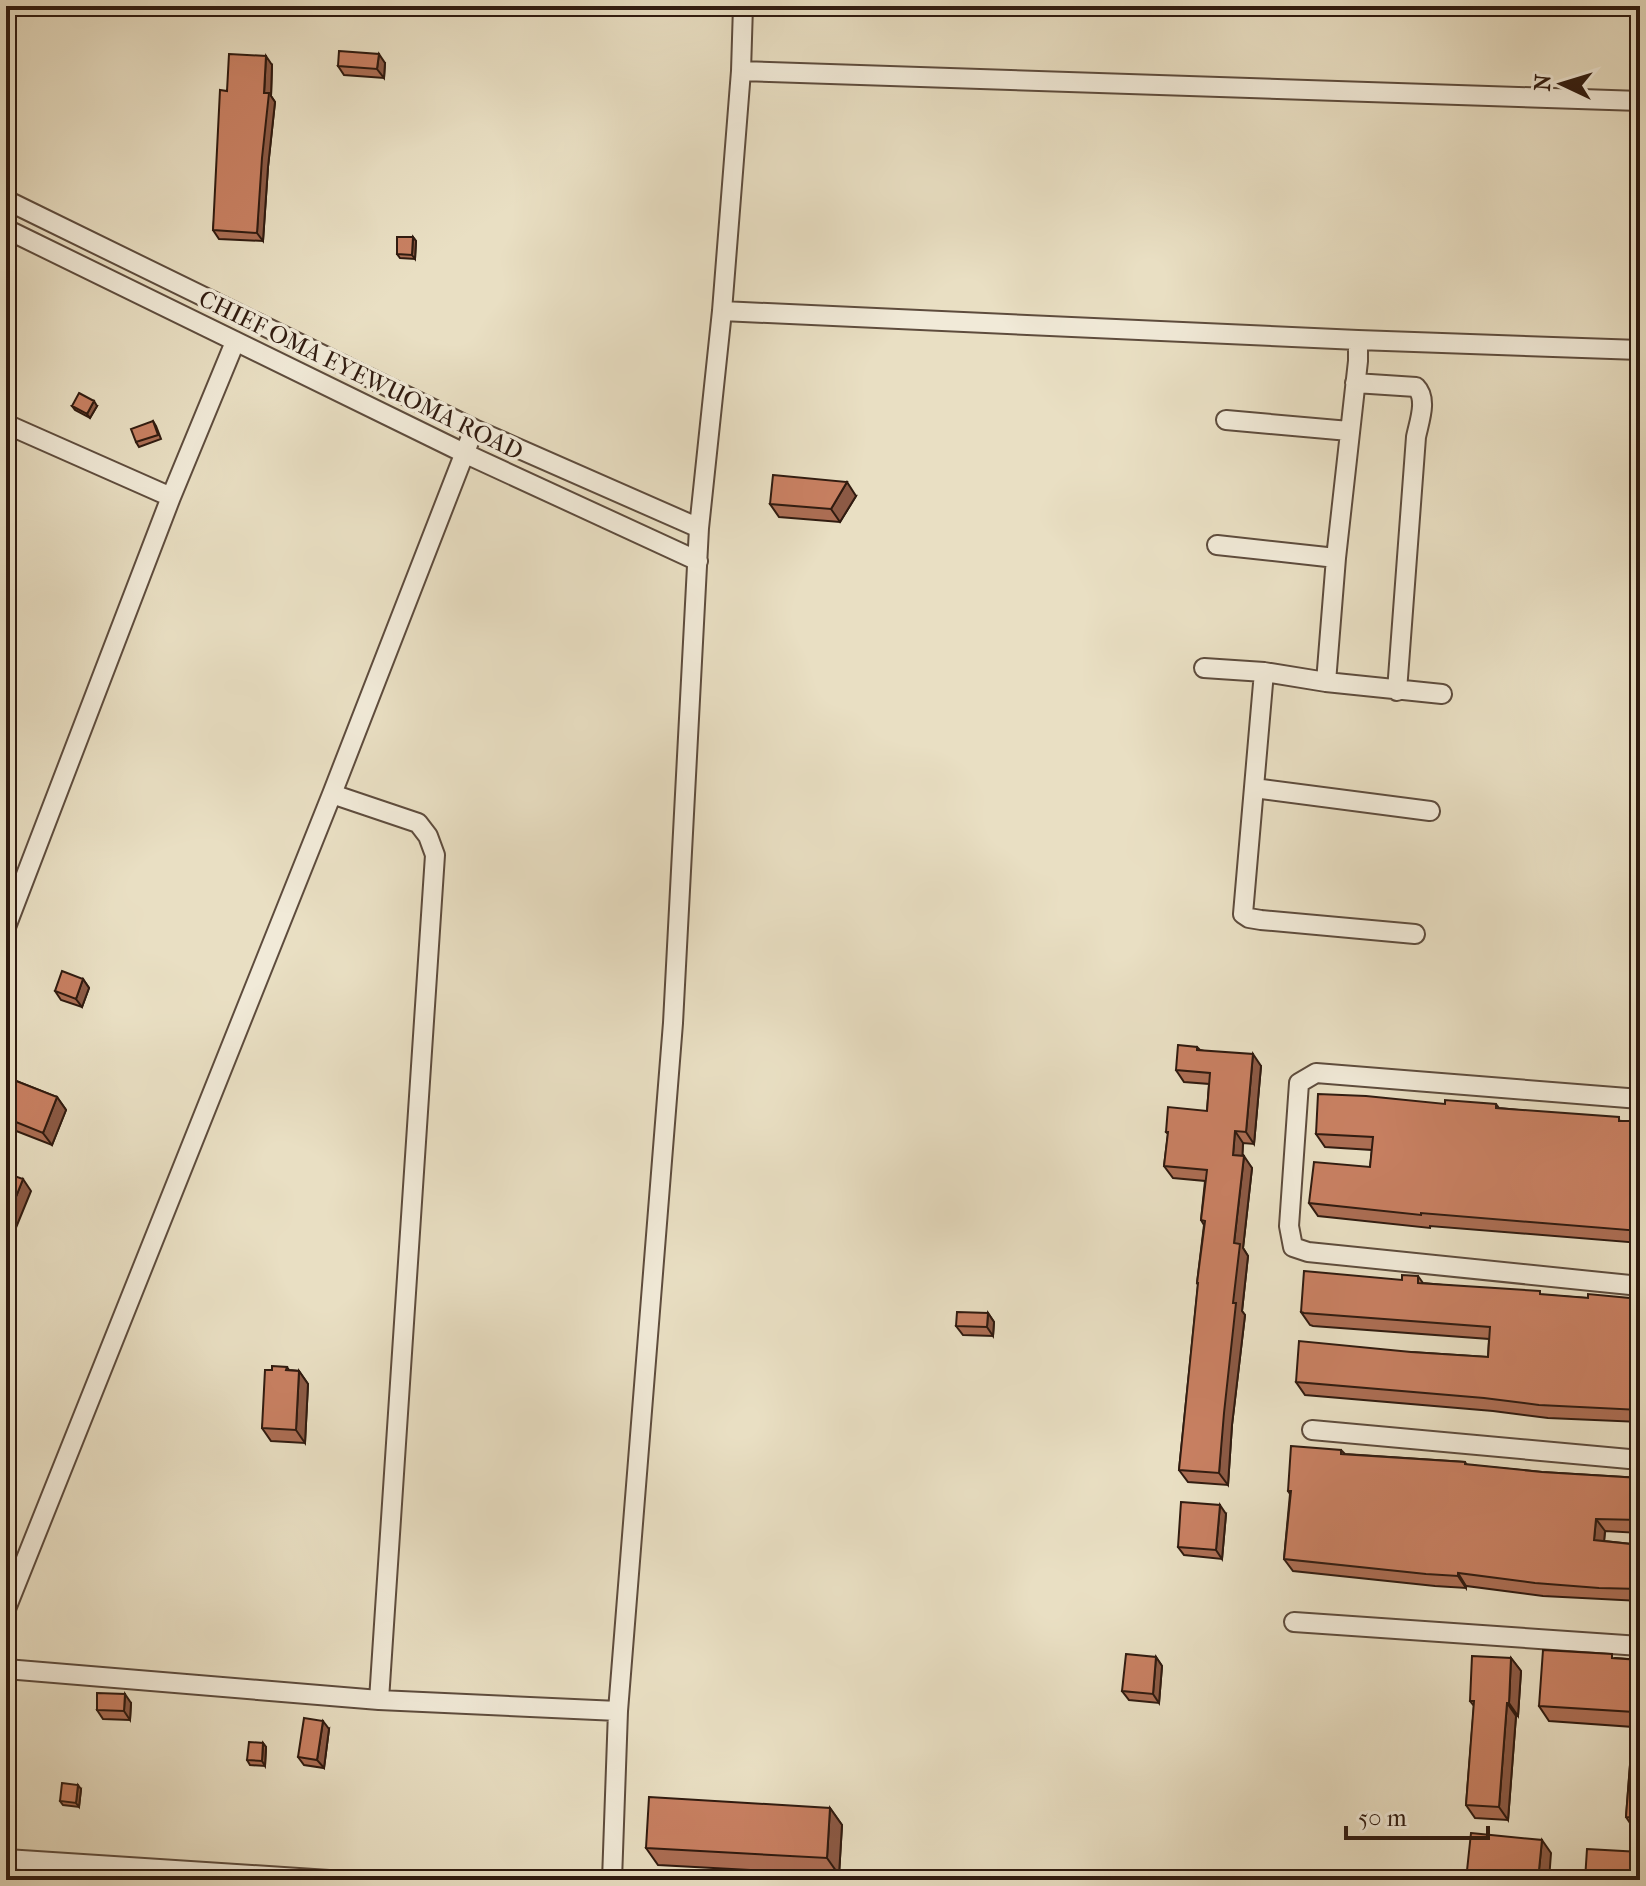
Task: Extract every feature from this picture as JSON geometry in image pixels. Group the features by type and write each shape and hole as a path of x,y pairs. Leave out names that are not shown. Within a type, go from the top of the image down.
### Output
{"street":[{"path":"612,1880 618,1711 673,1023 699,528 722,311 741,71 743,6"},
{"path":"741,71 1640,101"},
{"name":"CHIEF OMA EYEWUOMA ROAD","path":"6,200 474,429 699,528"},
{"name":"CHIEF OMA EYEWUOMA ROAD","path":"6,229 464,453 698,561"},
{"path":"722,311 1640,350"},
{"path":"1326,682 1358,340"},
{"path":"6,927 171,497 235,342"},
{"path":"1355,383 1416,387 1423,398 1416,437 1397,691"},
{"path":"1226,420 1349,431"},
{"path":"6,424 171,497"},
{"path":"6,1609 332,794 474,429"},
{"path":"1217,545 1336,558"},
{"path":"1204,668 1264,672 1397,691 1442,694"},
{"path":"1264,672 1243,914 1261,920 1415,934"},
{"path":"1254,788 1430,811"},
{"path":"332,794 418,823 428,836 435,855 379,1700"},
{"path":"1640,1099 1316,1073 1299,1083 1289,1226 1293,1247 1308,1252 1640,1286"},
{"path":"1312,1430 1640,1460"},
{"path":"1294,1622 1640,1646"},
{"path":"6,1669 379,1700 618,1711"},
{"path":"6,1859 329,1880"}],"building":[{"path":"339,51 379,54 377,69 338,66"},
{"path":"229,54 266,56 264,93 269,93 257,233 213,230 220,90 227,91"},
{"path":"397,237 413,237 412,255 397,254"},
{"path":"79,393 94,401 87,414 72,406"},
{"path":"153,421 158,435 136,442 131,429"},
{"path":"773,475 847,482 831,509 770,504"},
{"path":"62,971 83,979 76,999 55,991"},
{"path":"1178,1045 1197,1047 1197,1050 1253,1054 1246,1132 1235,1131 1233,1155 1244,1156 1234,1243 1240,1244 1233,1303 1236,1303 1219,1473 1179,1470 1205,1221 1201,1220 1207,1170 1164,1166 1166,1132 1168,1107 1207,1111 1210,1073 1176,1070"},
{"path":"6,1077 57,1097 43,1133 6,1118"},
{"path":"1318,1094 1445,1104 1445,1100 1496,1104 1496,1108 1640,1121 1640,1231 1421,1215 1309,1203 1314,1162 1370,1167 1373,1137 1316,1134"},
{"path":"6,1173 23,1179 6,1222"},
{"path":"1304,1271 1402,1280 1402,1275 1418,1276 1418,1283 1540,1291 1540,1294 1588,1298 1588,1294 1640,1299 1640,1410 1539,1405 1296,1382 1299,1341 1488,1357 1490,1327 1301,1312"},
{"path":"957,1312 988,1313 987,1327 956,1326"},
{"path":"272,1366 299,1371 296,1430 262,1428 265,1370 272,1370"},
{"path":"1291,1446 1341,1450 1341,1454 1640,1478 1640,1520 1596,1519 1594,1540 1640,1545 1640,1589 1535,1583 1458,1573 1458,1576 1426,1574 1284,1559 1291,1491 1288,1491"},
{"path":"1181,1502 1220,1505 1216,1550 1178,1547"},
{"path":"1543,1650 1612,1654 1612,1658 1640,1660 1640,1818 1626,1817 1634,1712 1539,1706"},
{"path":"1126,1654 1156,1657 1153,1694 1122,1691"},
{"path":"1472,1656 1511,1658 1499,1807 1466,1805 1474,1701 1470,1701"},
{"path":"97,1693 125,1694 124,1711 97,1710"},
{"path":"304,1718 323,1721 317,1760 298,1757"},
{"path":"249,1742 263,1743 262,1761 247,1760"},
{"path":"62,1783 78,1785 76,1803 60,1801"},
{"path":"649,1797 830,1808 827,1858 646,1848"},
{"path":"1471,1833 1542,1840 1538,1880 1466,1880"},
{"path":"1587,1849 1640,1852 1640,1880 1585,1880"}]}
